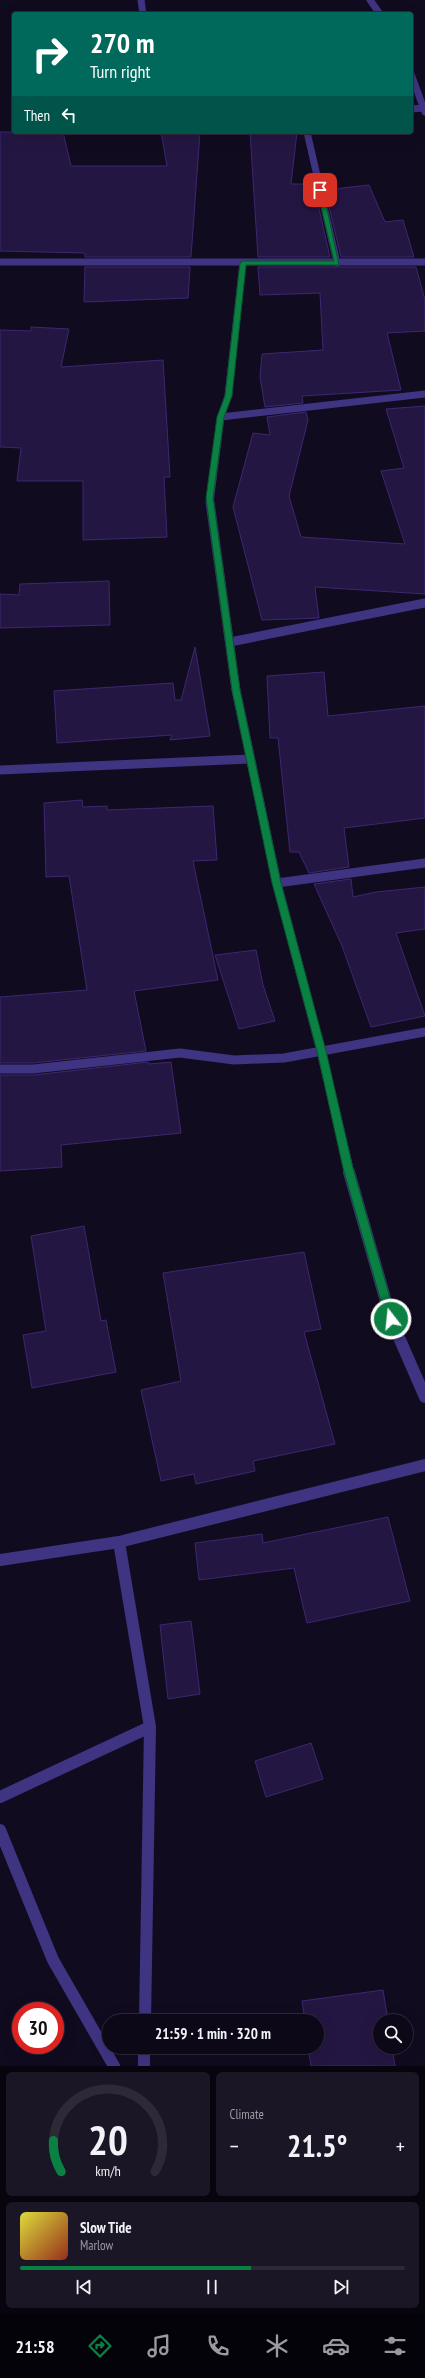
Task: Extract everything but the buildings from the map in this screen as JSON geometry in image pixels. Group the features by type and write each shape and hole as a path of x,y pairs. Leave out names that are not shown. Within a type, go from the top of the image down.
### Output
{"street":[{"path":"141,0 143,12"},
{"path":"370,0 379,12"},
{"path":"413,80 424,110 413,109"},
{"path":"307,134 337,263"},
{"path":"0,262 425,262"},
{"path":"243,263 228,396 221,417 209,498 236,690 276,883 322,1051 348,1168 391,1319 425,1397"},
{"path":"221,417 425,394"},
{"path":"230,642 425,603"},
{"path":"0,770 250,759"},
{"path":"276,883 425,863"},
{"path":"0,1069 33,1069 180,1053 234,1060 284,1058 425,1032"},
{"path":"0,1560 119,1542 425,1465"},
{"path":"119,1542 150,1727 145,2014"},
{"path":"0,1797 150,1727"},
{"path":"0,1830 53,1960 114,2066"},
{"path":"144,2054 144,2066"}],"route":[{"path":"320,190 337,263 243,263 228,396 221,417 209,498 236,690 276,883 322,1051 348,1168 391,1319"}]}
